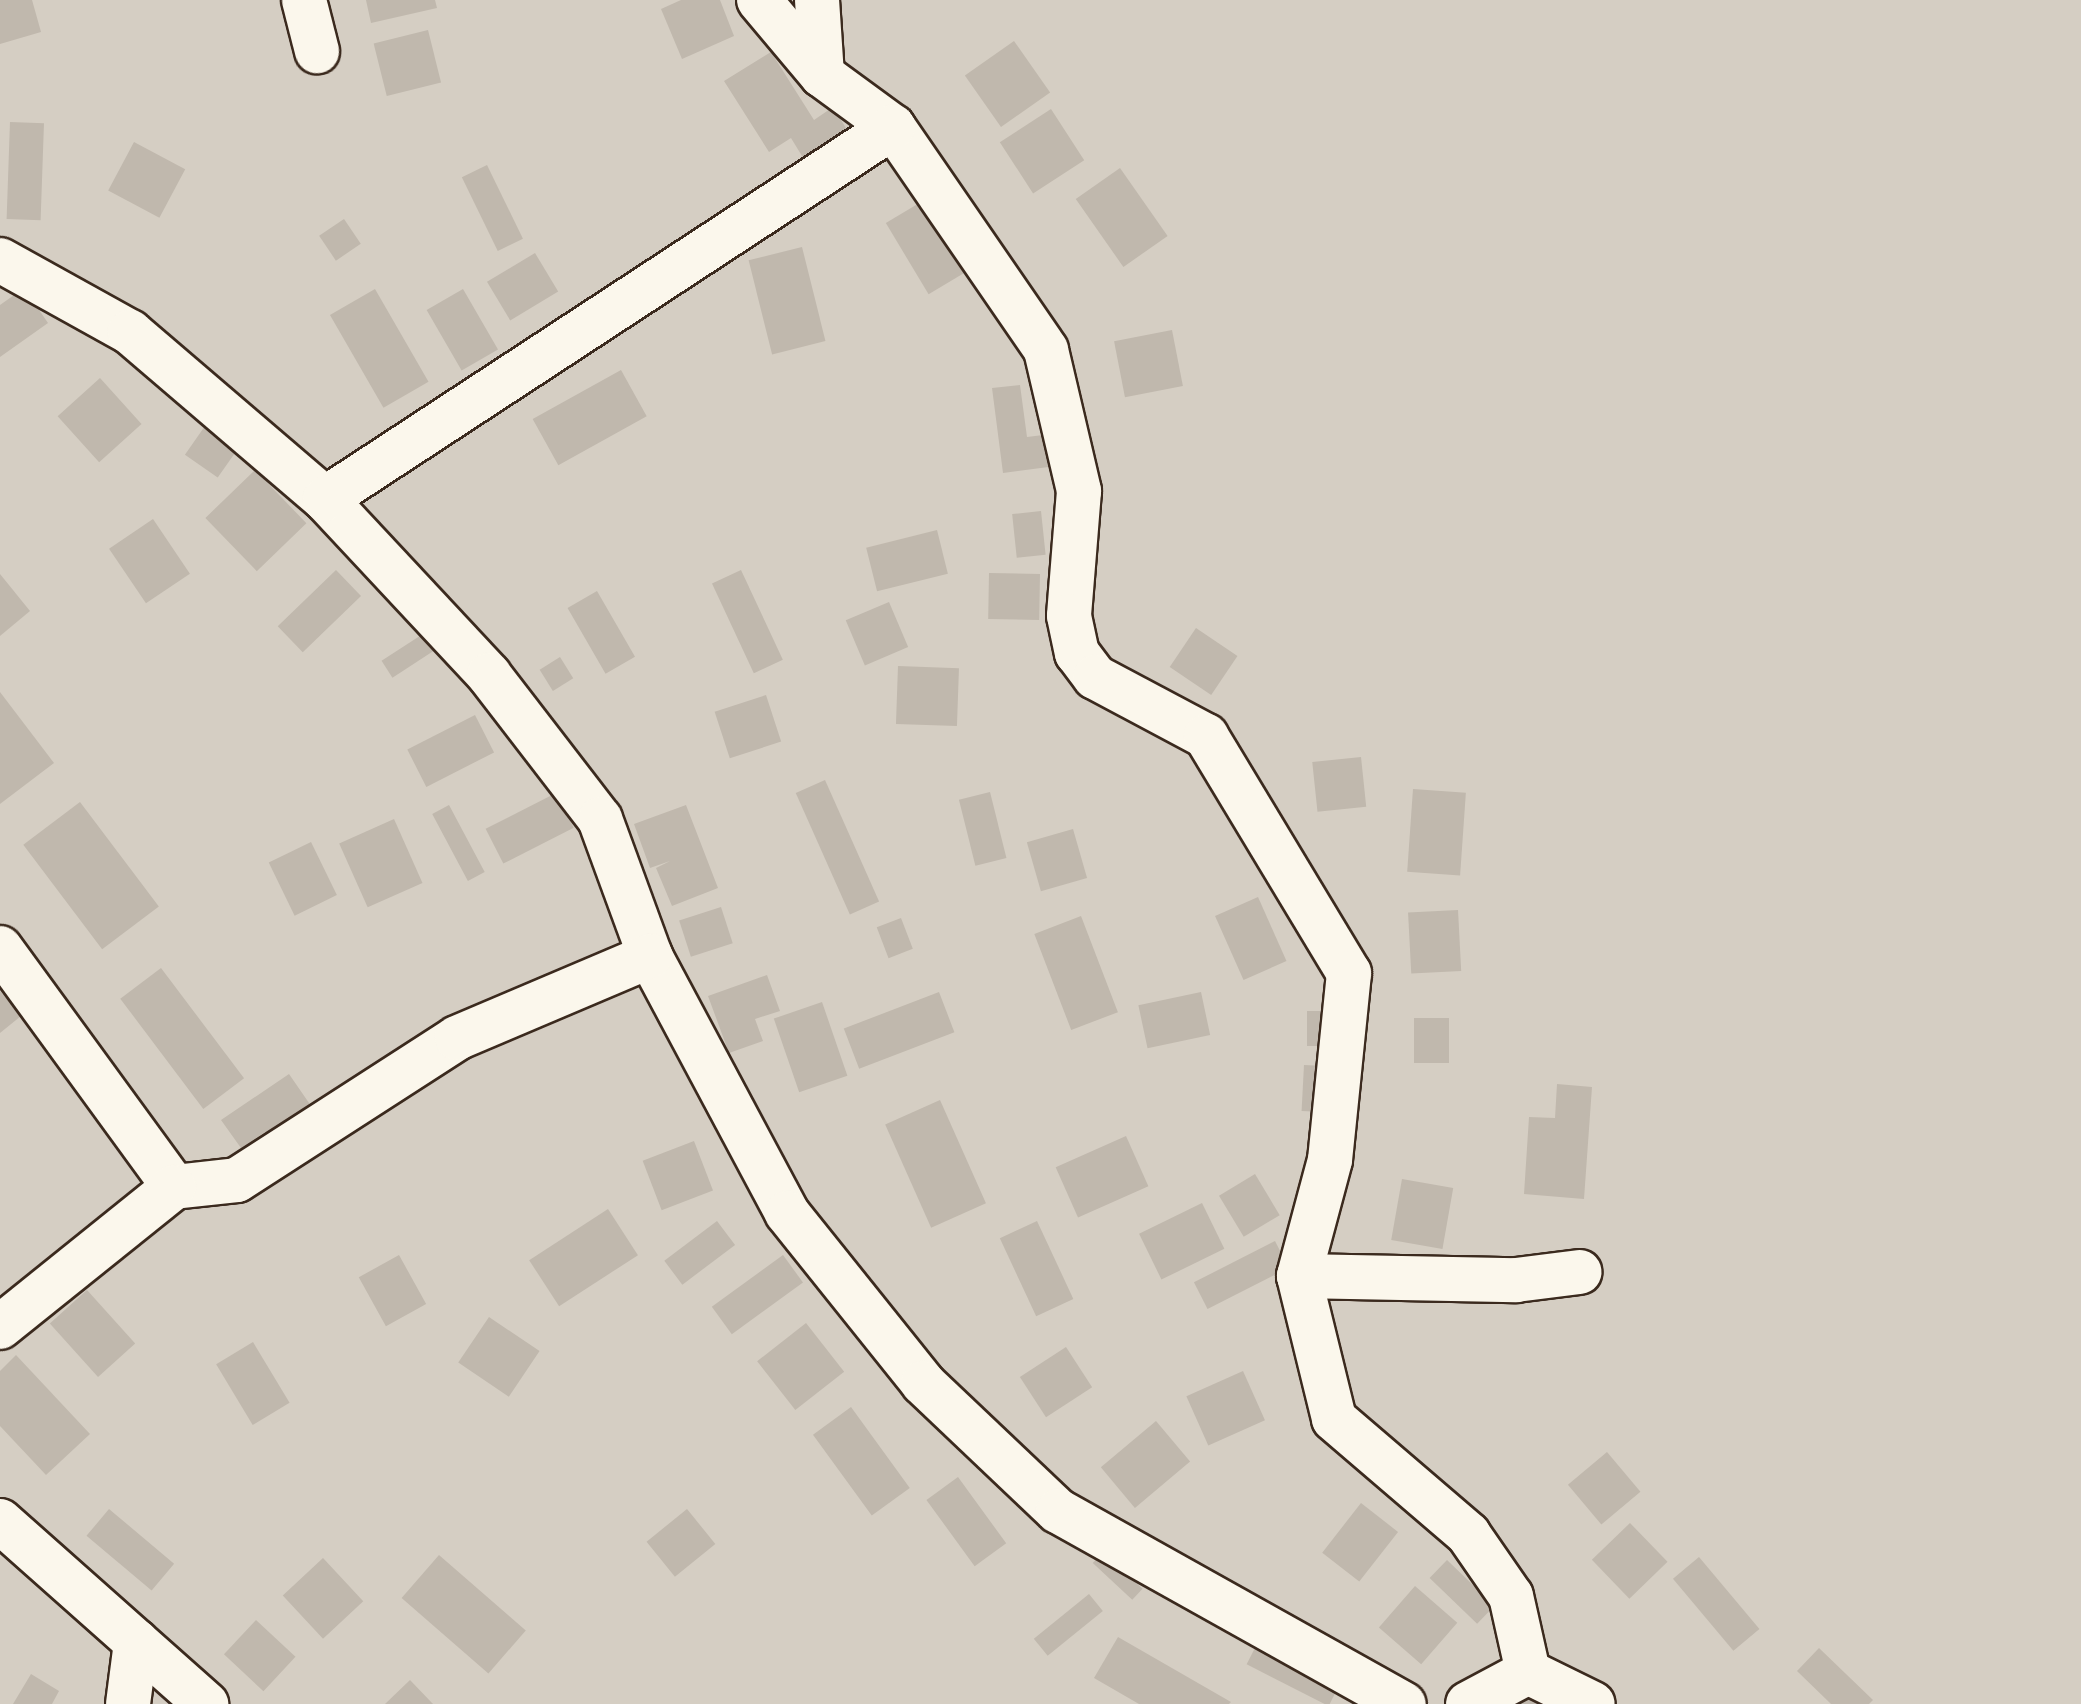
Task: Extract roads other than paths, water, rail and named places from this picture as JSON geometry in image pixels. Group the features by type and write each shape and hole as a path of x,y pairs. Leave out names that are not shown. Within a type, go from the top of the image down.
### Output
{"street":[{"path":"304,0 317,51"},
{"path":"759,0 822,75 893,127 1046,350 1079,491 1069,616 1077,653 1095,677 1206,736 1349,973 1330,1160 1299,1276 1334,1419 1468,1534 1511,1596 1528,1672"},
{"path":"817,0 822,75"},
{"path":"325,499 893,127"},
{"path":"0,260 130,332 325,499 489,675 600,819 650,956 787,1213 923,1383 1058,1511 1404,1704"},
{"path":"0,948 174,1187"},
{"path":"0,1327 174,1187 237,1180 457,1038 650,956"},
{"path":"1299,1276 1516,1280 1579,1272"},
{"path":"0,1521 206,1704"},
{"path":"128,1704 136,1642"},
{"path":"1468,1704 1528,1672"},
{"path":"1528,1672 1593,1704"}]}
